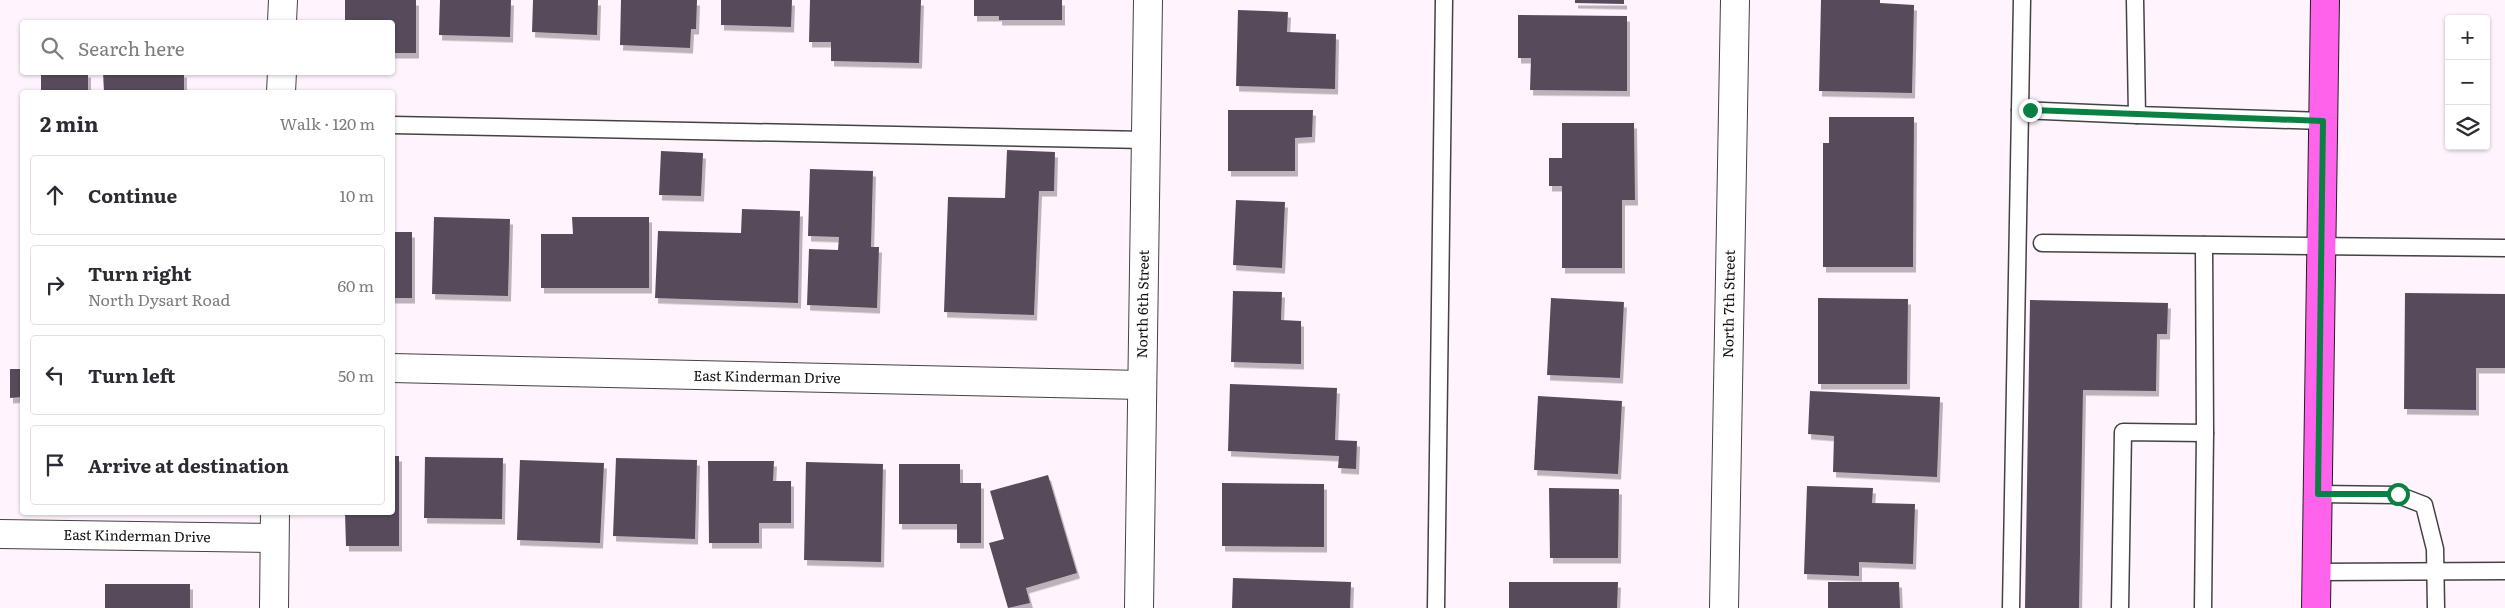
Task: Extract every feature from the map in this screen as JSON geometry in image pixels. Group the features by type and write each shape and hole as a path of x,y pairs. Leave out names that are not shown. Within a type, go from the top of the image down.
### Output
{"main road":[{"path":"2316,608 2325,0"}],"street":[{"path":"282,20 283,0"},
{"name":"North 6th Street","path":"1139,608 1148,0"},
{"name":"North 7th Street","path":"1724,608 1735,0"},
{"path":"282,75 282,90"},
{"name":"East Kinderman Drive","path":"395,368 1142,385"},
{"path":"274,608 275,525"},
{"name":"East Kinderman Drive","path":"0,534 275,525"}],"lane":[{"path":"1436,608 1444,0"},
{"path":"2011,608 2022,0"},
{"path":"2136,0 2137,115"},
{"path":"2020,110 2323,121"},
{"path":"395,125 1146,140"},
{"path":"2042,243 2505,248"},
{"path":"2203,608 2205,433 2204,245"},
{"path":"2120,608 2123,432 2205,433"},
{"path":"2318,494 2398,494 2424,505 2435,548 2436,608"},
{"path":"2317,572 2505,572"}],"building":[{"path":"345,0 416,0 416,53 395,53 395,20 345,20"},
{"path":"440,0 511,0 510,37 439,35"},
{"path":"533,0 598,0 597,35 532,32"},
{"path":"621,0 697,0 696,29 691,29 690,48 620,45"},
{"path":"721,0 792,0 791,27 721,25"},
{"path":"810,0 921,0 919,63 831,61 831,42 809,42"},
{"path":"974,0 1062,0 1062,20 999,20 999,16 974,16"},
{"path":"1575,0 1624,0 1624,4 1575,3"},
{"path":"1821,0 1880,0 1880,3 1914,5 1912,93 1819,91"},
{"path":"1238,10 1288,12 1287,32 1336,34 1335,89 1236,86"},
{"path":"1518,15 1627,16 1627,91 1530,90 1531,58 1518,58"},
{"path":"41,75 88,75 88,90 41,90"},
{"path":"103,75 184,75 184,90 104,90"},
{"path":"1228,110 1313,110 1312,137 1295,138 1295,171 1228,171"},
{"path":"1829,117 1914,117 1913,267 1823,267 1823,143 1829,143"},
{"path":"1562,123 1634,123 1635,200 1622,200 1622,268 1562,268 1562,186 1549,186 1549,158 1562,158"},
{"path":"1007,150 1055,152 1054,191 1039,191 1034,315 944,312 948,197 1005,198"},
{"path":"661,151 703,153 701,196 659,195"},
{"path":"810,169 873,171 871,247 879,247 877,308 807,305 809,249 838,250 839,237 808,236"},
{"path":"1236,200 1285,202 1282,268 1233,265"},
{"path":"742,209 800,211 798,303 655,298 658,231 741,233"},
{"path":"434,217 510,219 508,296 432,294"},
{"path":"572,217 649,217 649,288 541,288 541,234 573,234"},
{"path":"395,232 412,232 412,298 395,298"},
{"path":"1233,291 1282,292 1281,320 1301,321 1301,364 1231,362"},
{"path":"2405,293 2505,294 2505,368 2476,368 2476,410 2404,409"},
{"path":"1551,298 1624,302 1620,378 1547,375"},
{"path":"1818,298 1908,299 1907,384 1818,384"},
{"path":"2030,300 2168,303 2167,334 2157,334 2156,391 2083,390 2079,608 2025,608"},
{"path":"10,369 20,369 20,397 10,398"},
{"path":"1230,384 1337,388 1335,440 1357,441 1356,469 1338,468 1339,456 1228,451"},
{"path":"1810,391 1940,397 1937,477 1833,472 1834,436 1808,434"},
{"path":"1538,396 1622,401 1618,474 1534,470"},
{"path":"395,456 399,456 399,546 346,546 345,515 395,515"},
{"path":"425,457 503,458 502,519 424,518"},
{"path":"616,458 697,460 695,539 613,536"},
{"path":"520,460 604,463 600,543 517,540"},
{"path":"708,461 774,461 773,481 791,481 791,523 759,523 759,543 709,543"},
{"path":"806,462 883,464 881,562 804,560"},
{"path":"899,464 960,464 960,483 981,483 981,543 957,543 957,524 899,524"},
{"path":"1048,475 1077,573 1026,588 1030,603 1008,608 989,543 1004,539 990,491"},
{"path":"1222,483 1324,484 1324,547 1222,546"},
{"path":"1807,486 1873,488 1872,503 1915,504 1913,564 1859,562 1859,576 1804,574"},
{"path":"1549,488 1619,489 1618,558 1550,558"},
{"path":"1233,578 1351,582 1350,608 1232,608"},
{"path":"1509,582 1618,582 1617,608 1509,608"},
{"path":"1828,582 1899,582 1900,608 1828,608"},
{"path":"105,584 190,584 190,608 105,608"}],"route":[{"path":"2030,110 2323,121 2318,494 2398,494"}]}
